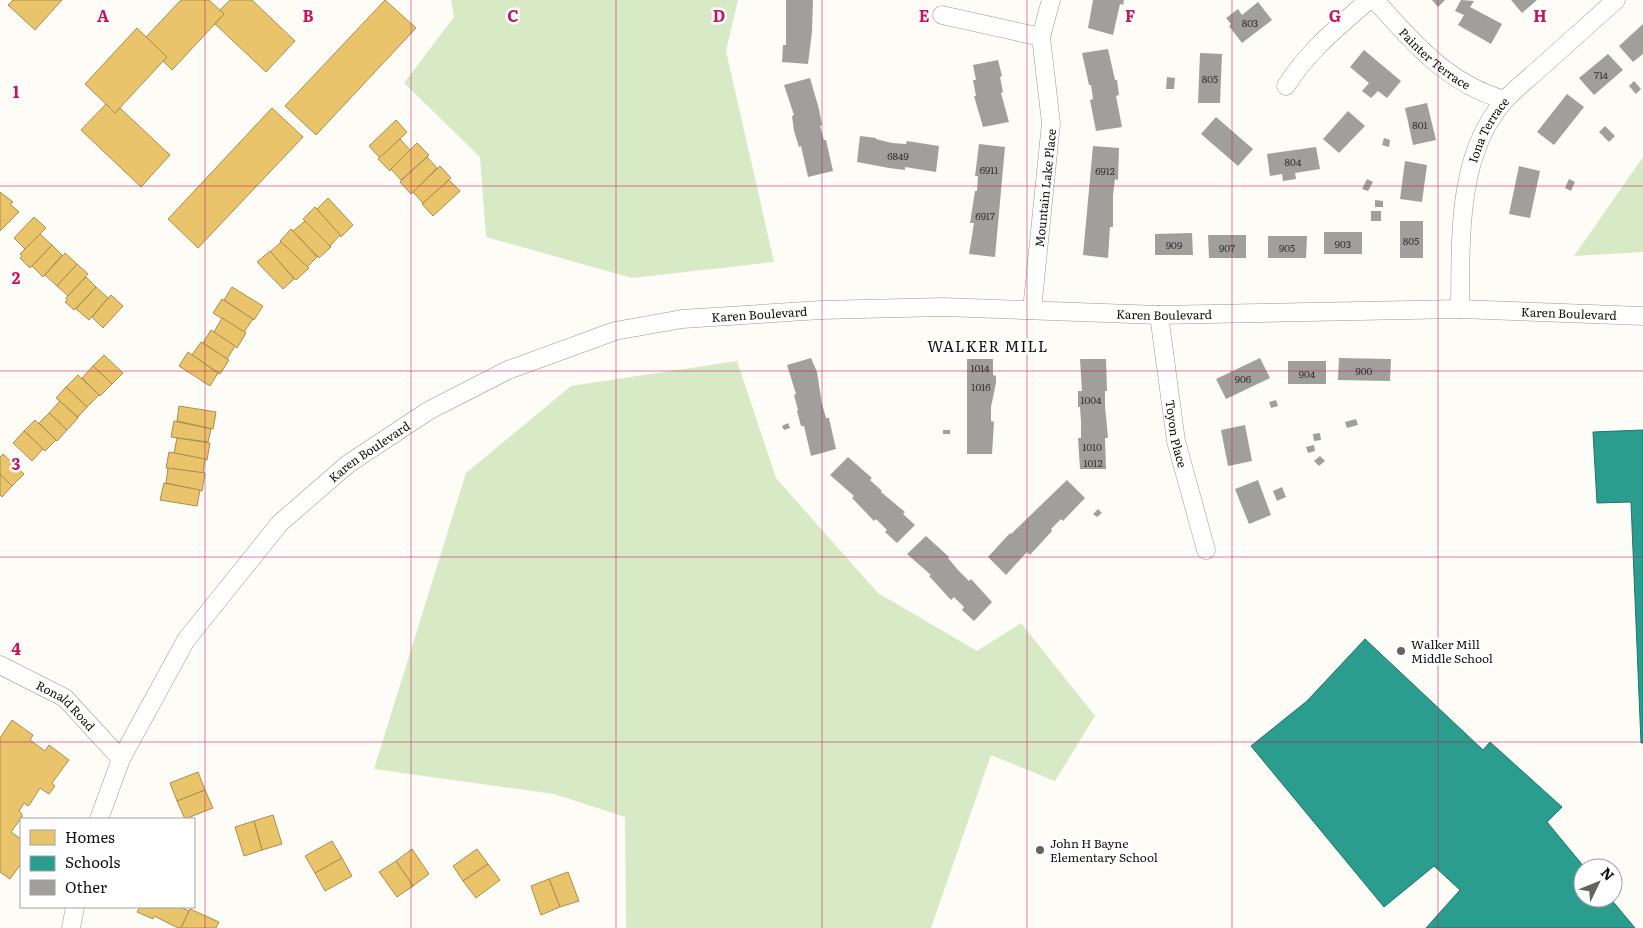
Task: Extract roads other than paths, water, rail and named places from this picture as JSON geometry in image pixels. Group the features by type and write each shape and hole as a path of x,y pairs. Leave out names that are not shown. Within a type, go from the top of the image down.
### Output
{"street":[{"name":"Mountain Lake Place","path":"1032,310 1051,123 1041,37 1051,0"},
{"path":"1286,86 1319,42 1369,0"},
{"name":"Painter Terrace","path":"1375,0 1411,40 1447,72 1467,86 1505,100"},
{"name":"Iona Terrace","path":"1460,309 1461,244 1465,198 1476,154 1490,122 1505,100 1616,0"},
{"path":"942,15 1041,37"},
{"name":"Karen Boulevard","path":"99,818 121,758 186,640 280,523 348,464 428,411 472,387 524,364 615,331 682,319 821,310 943,307 1159,315 1460,309 1643,316"},
{"name":"Toyon Place","path":"1159,315 1176,441 1206,550"},
{"name":"Ronald Road","path":"0,665 65,698 121,758"},
{"path":"71,928 75,908"}],"place":[{"name":"Walker Mill Middle School","path":"1401,651"},
{"name":"John H Bayne Elementary School","path":"1040,850"}],"district":[{"name":"WALKER MILL","path":"988,345"}]}
